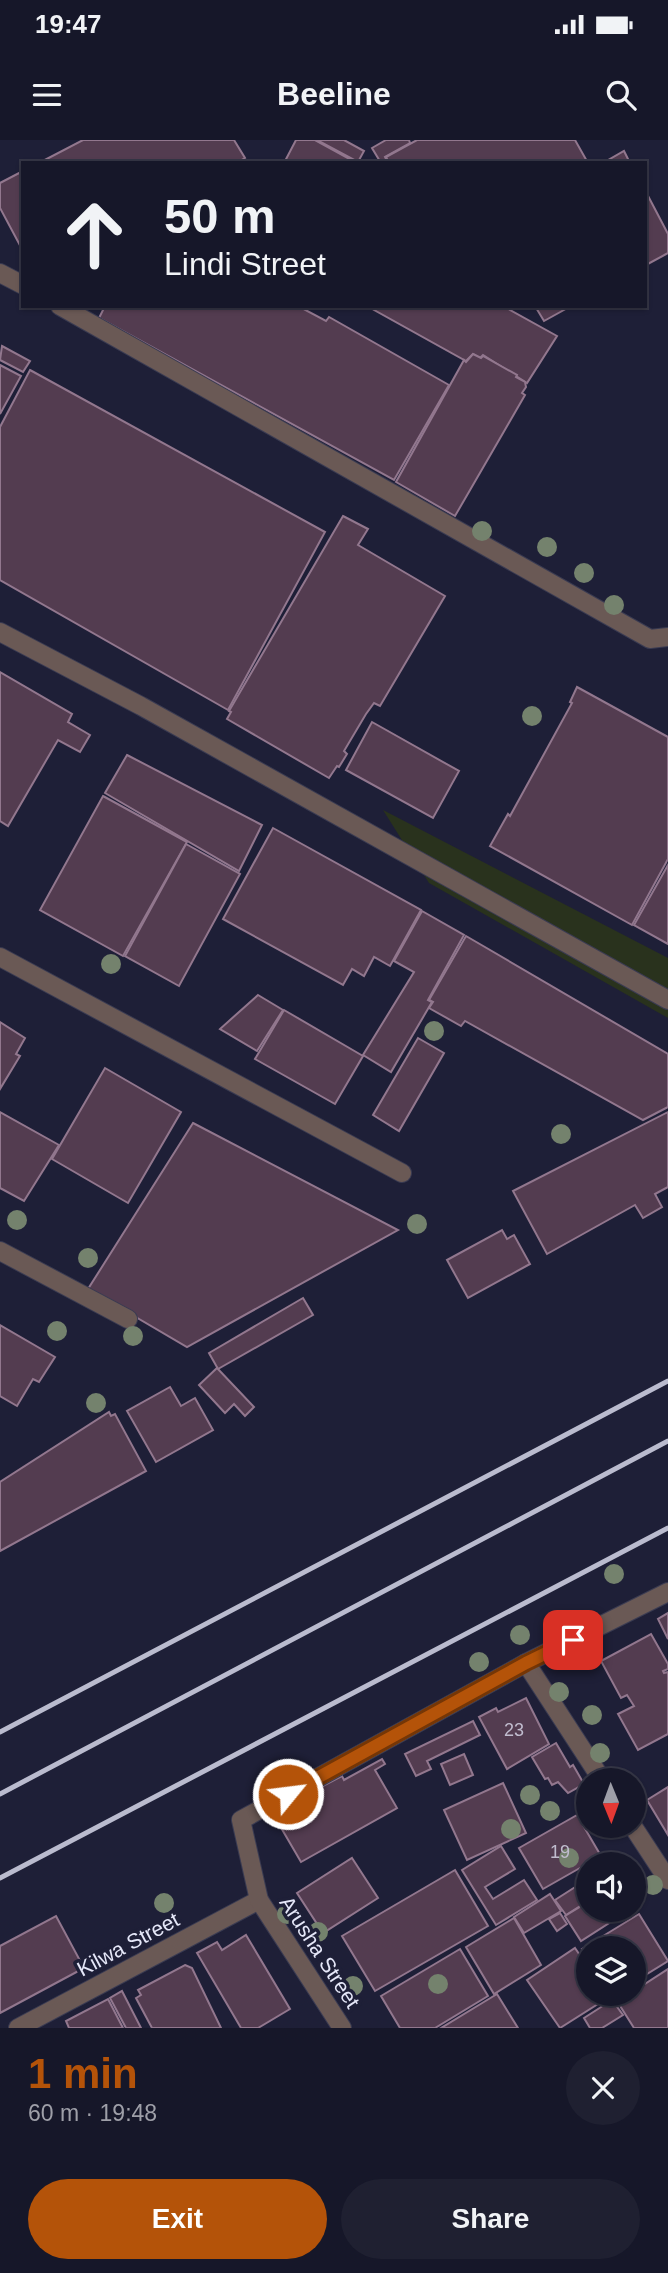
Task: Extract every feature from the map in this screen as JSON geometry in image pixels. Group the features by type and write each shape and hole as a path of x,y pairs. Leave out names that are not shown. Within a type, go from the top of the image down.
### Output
{"street":[{"path":"0,272 21,284"},
{"path":"64,308 650,639 668,637"},
{"path":"0,632 141,706 668,1000"},
{"path":"0,957 402,1173"},
{"path":"0,1251 128,1319"},
{"path":"259,1900 241,1820 526,1663 668,1592"},
{"path":"526,1663 594,1768"},
{"path":"641,1838 668,1880"},
{"name":"Kilwa Street","path":"27,2026 259,1900"},
{"name":"Arusha Street","path":"259,1900 342,2028"}],"green space":[{"path":"383,810 668,958 668,1018 429,883"}],"building":[{"path":"83,140 234,140 245,158 240,161 43,161"},
{"path":"296,140 315,140 353,161 285,161"},
{"path":"317,140 344,140 364,151 356,161"},
{"path":"386,140 409,140 410,143 385,157 387,161 380,161 372,148"},
{"path":"417,140 575,140 587,161 388,161 386,157"},
{"path":"624,151 629,161 606,161"},
{"path":"21,172 21,247 0,208 0,183"},
{"path":"647,194 668,234 668,253 647,264"},
{"path":"104,308 302,308 326,321 329,317 449,385 394,480 99,318"},
{"path":"371,308 507,308 557,336 527,383 483,355 480,358 473,354 466,361"},
{"path":"536,308 567,308 544,321"},
{"path":"2,346 30,361 23,372 0,360"},
{"path":"473,354 481,358 483,356 517,375 516,377 525,382 526,387 522,393 525,395 455,516 396,482 464,360 466,362"},
{"path":"0,365 21,376 0,414"},
{"path":"30,370 325,532 228,710 0,580 0,427"},
{"path":"343,516 368,529 358,545 445,596 380,706 374,703 366,714 344,751 347,754 329,778 227,719 231,712 229,711"},
{"path":"0,672 72,714 68,722 90,735 80,752 58,740 8,826 0,821"},
{"path":"577,687 668,737 668,859 632,925 490,846 508,814 510,816 572,703 570,702"},
{"path":"372,722 459,771 433,818 346,770"},
{"path":"127,755 262,825 239,871 105,793"},
{"path":"103,796 187,842 123,956 40,910"},
{"path":"273,828 421,910 390,966 374,957 364,976 352,969 343,985 223,919"},
{"path":"186,844 240,874 179,986 125,956"},
{"path":"668,865 668,944 634,925"},
{"path":"422,911 464,935 428,1000 432,1002 391,1072 363,1055 414,972 394,961"},
{"path":"466,936 668,1054 668,1107 643,1120 465,1021 461,1026 429,1008 433,1002 429,1000"},
{"path":"258,995 283,1010 257,1051 220,1029"},
{"path":"284,1010 363,1056 335,1104 255,1059"},
{"path":"0,1022 25,1038 16,1054 20,1056 0,1089"},
{"path":"418,1038 444,1053 399,1131 373,1115"},
{"path":"105,1068 181,1112 128,1203 52,1159"},
{"path":"0,1112 59,1145 24,1201 0,1188"},
{"path":"668,1112 668,1187 655,1194 662,1207 643,1218 635,1205 547,1254 513,1191"},
{"path":"193,1123 398,1230 187,1347 88,1289"},
{"path":"502,1230 507,1239 514,1235 530,1264 468,1298 447,1260"},
{"path":"303,1298 313,1315 218,1369 209,1353"},
{"path":"0,1325 55,1357 39,1382 33,1379 17,1406 0,1396"},
{"path":"217,1368 254,1407 245,1416 234,1404 225,1413 199,1385"},
{"path":"170,1387 181,1406 195,1398 213,1430 156,1462 127,1411"},
{"path":"109,1412 111,1416 115,1414 146,1471 0,1551 0,1482"},
{"path":"668,1613 668,1639 658,1619"},
{"path":"651,1634 668,1664 668,1669 663,1671 668,1672 668,1734 638,1750 618,1714 634,1706 627,1695 621,1698 601,1661"},
{"path":"526,1698 549,1744 507,1769 479,1717 496,1708 498,1712"},
{"path":"473,1721 480,1735 427,1761 431,1769 416,1776 405,1754"},
{"path":"556,1743 570,1767 573,1765 576,1770 576,1788 568,1793 558,1782 552,1785 548,1778 545,1779 532,1757"},
{"path":"464,1754 473,1775 450,1785 441,1764"},
{"path":"382,1759 385,1764 375,1770 397,1808 301,1862 276,1819 322,1793 319,1788 342,1776 344,1780"},
{"path":"503,1783 526,1833 467,1860 444,1810"},
{"path":"668,1787 668,1835 647,1800"},
{"path":"576,1816 576,1838 590,1838 599,1852 576,1852 576,1870 543,1889 519,1848"},
{"path":"501,1846 515,1869 485,1887 493,1899 524,1880 537,1900 496,1925 462,1870"},
{"path":"352,1858 378,1898 323,1933 297,1893"},
{"path":"455,1870 488,1926 375,1991 342,1936"},
{"path":"576,1886 576,1909 566,1915 555,1900"},
{"path":"550,1894 561,1911 524,1933 514,1917"},
{"path":"576,1909 576,1922 611,1922 589,1936 578,1936 565,1916"},
{"path":"560,1913 567,1924 557,1931 549,1919"},
{"path":"56,1916 84,1968 0,2013 0,1946"},
{"path":"514,1918 541,1965 494,1994 466,1947"},
{"path":"626,1922 644,1922 668,1961 646,1975 646,1936 603,1936"},
{"path":"246,1935 290,2009 258,2028 241,2028 197,1953 217,1942 222,1950"},
{"path":"575,1948 576,2006 595,2006 560,2028 527,1980"},
{"path":"460,1949 488,1996 435,2028 400,2028 381,1996"},
{"path":"185,1965 192,1968 221,2028 152,2028 136,1998 141,1995 138,1990"},
{"path":"668,1969 668,2028 634,2028 620,2006 646,2006 646,1983"},
{"path":"122,1991 141,2028 126,2028 110,1998"},
{"path":"497,1994 518,2028 441,2028"},
{"path":"108,1999 123,2028 69,2028 66,2021"},
{"path":"603,2006 616,2006 623,2015 602,2028 590,2028 584,2018"}],"railway":[{"path":"0,1732 668,1381"},
{"path":"0,1794 668,1441"},
{"path":"0,1878 668,1528"}],"route":[{"path":"288,1794 526,1663 573,1640"}]}
